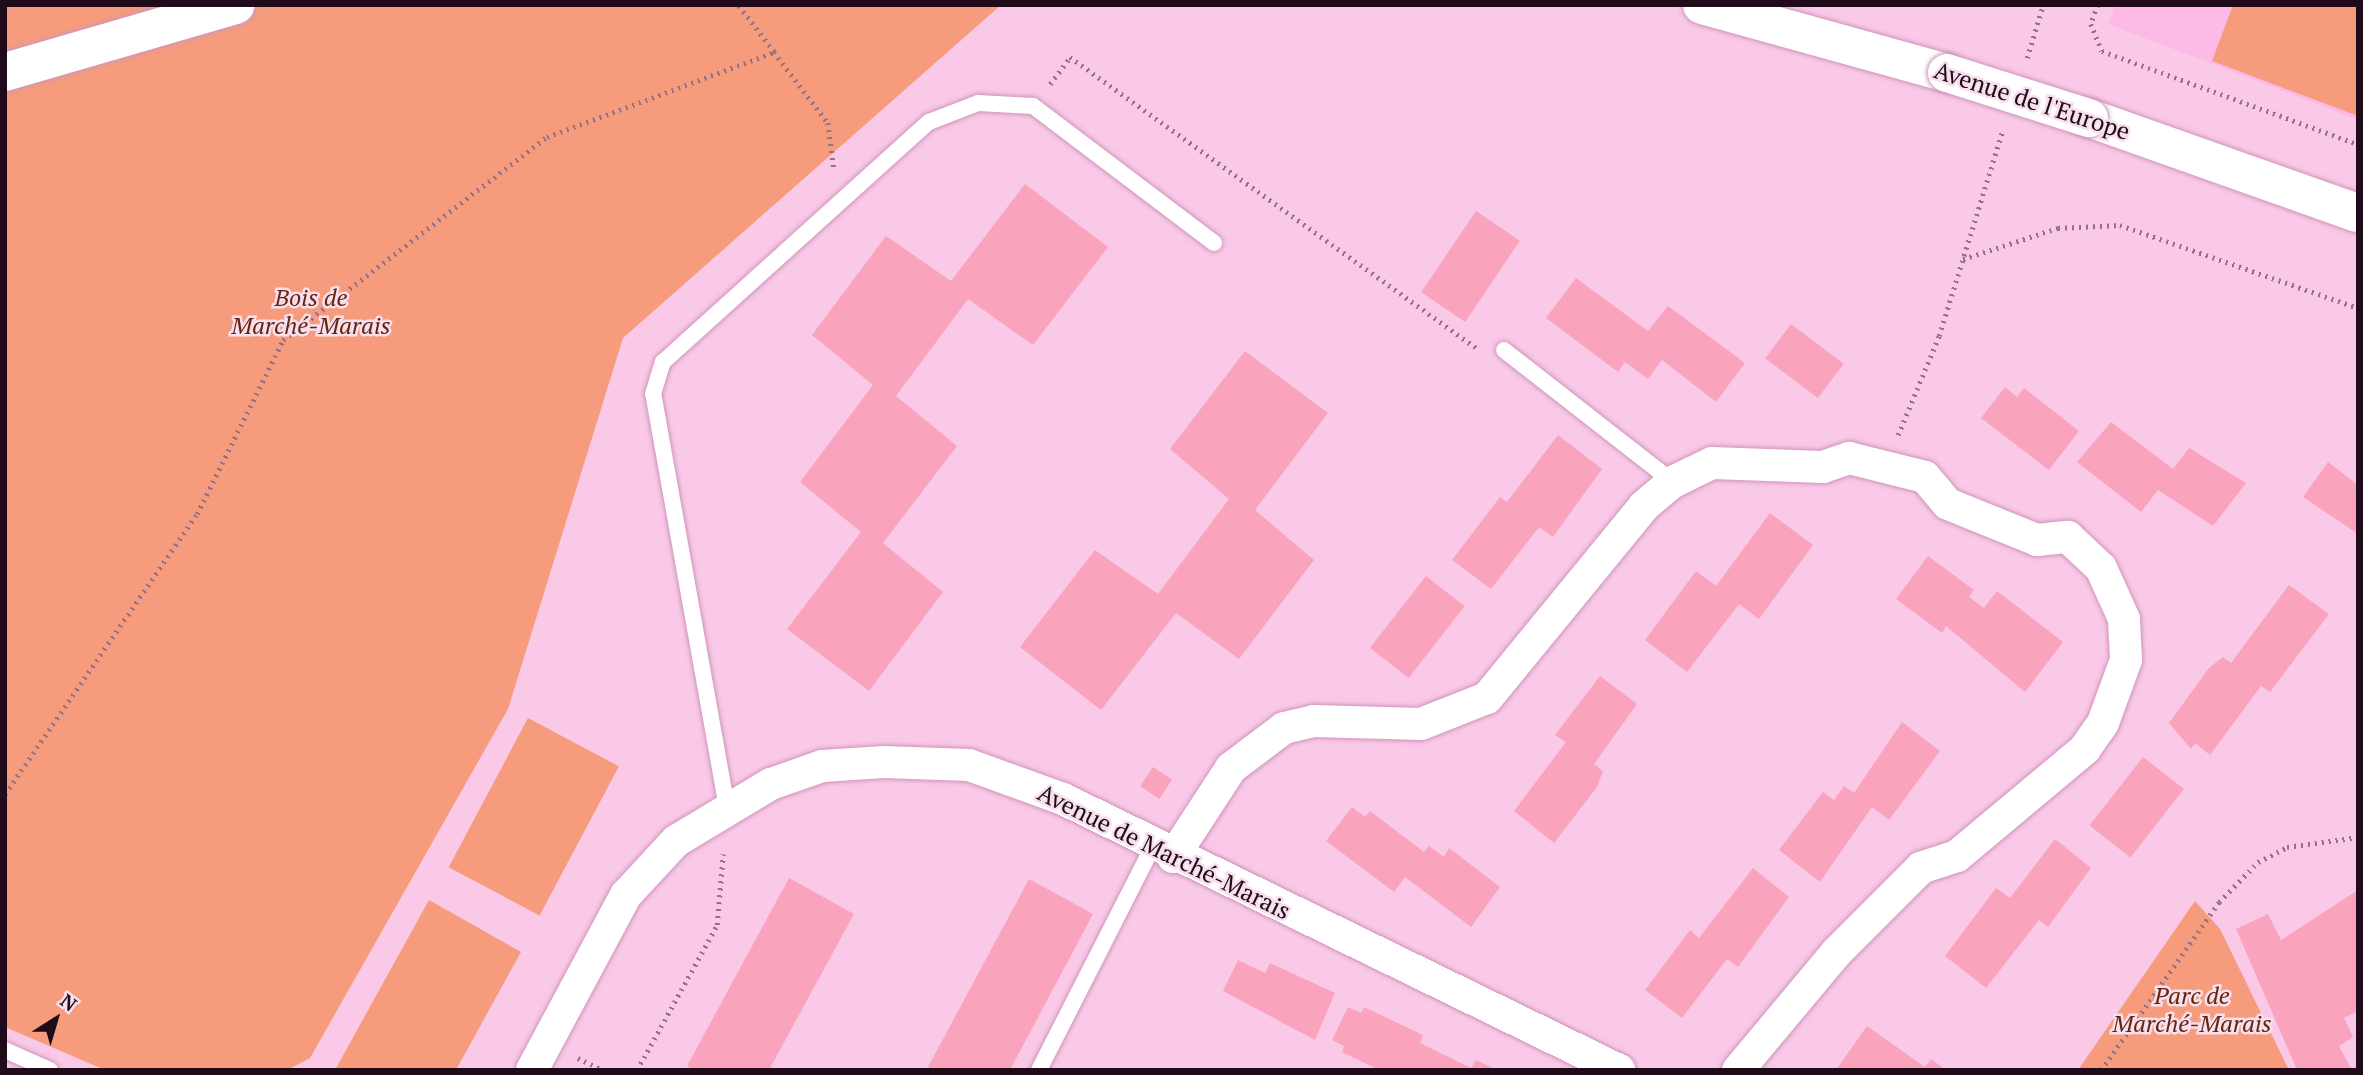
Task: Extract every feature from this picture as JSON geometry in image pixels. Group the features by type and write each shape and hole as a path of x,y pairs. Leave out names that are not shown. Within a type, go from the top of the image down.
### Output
{"main road":[{"path":"5,72 235,5"},
{"name":"Avenue de l'Europe","path":"1702,5 1947,73 2088,118 2358,213"}],"street":[{"path":"1163,851 1231,768 1284,728 1314,721 1421,724 1487,698 1620,533 1673,482 1712,463 1823,467 1849,458 1925,477 1948,504 2037,540 2068,537 2101,568 2124,619 2126,660 2116,699 2085,749 1957,856 1922,868 1827,962 1738,1070"},
{"name":"Avenue de Marché-Marais","path":"532,1070 626,895 676,841 727,808 822,766 969,765 1063,799 1163,851 1619,1070"}],"lane":[{"path":"727,808 653,394 663,362 929,122 978,103 1033,106 1214,243"},
{"path":"1504,350 1673,482"},
{"path":"1039,1070 1163,851"},
{"path":"5,1051 50,1070"}],"path":[{"path":"738,5 828,123 838,204"},
{"path":"2023,69 2043,5"},
{"path":"2098,5 2091,24 2102,51 2358,144"},
{"path":"5,794 197,514 283,340 547,137 774,52"},
{"path":"1033,106 1070,57 1480,351 1504,350"},
{"path":"1887,468 1962,259 2007,119"},
{"path":"1962,259 2058,228 2120,225 2358,308"},
{"path":"637,1070 717,925 727,808"},
{"path":"2101,1070 2219,902 2258,862 2287,847 2358,837"}],"shaded area":[{"path":"2115,5 2358,5 2358,120 2108,24"}],"green space":[{"name":"Bois de Marché-Marais","path":"5,5 1001,5 623,338 508,709 310,1058 287,1070 105,1070 5,1027"},
{"path":"2233,5 2358,5 2358,116 2212,61"},
{"path":"528,718 619,766 540,916 449,867"},
{"path":"429,900 521,952 456,1070 335,1070"},
{"name":"Parc de Marché-Marais","path":"2195,901 2220,929 2289,1070 2078,1070"}],"building":[{"path":"1025,184 1108,247 1033,345 968,299 896,396 957,446 883,543 943,592 869,691 787,629 861,532 800,482 873,385 812,335 886,236 951,281"},
{"path":"1476,211 1520,241 1465,322 1421,292"},
{"path":"1576,278 1648,331 1668,306 1745,363 1716,402 1662,360 1648,379 1625,362 1618,372 1546,318"},
{"path":"1791,324 1844,364 1818,398 1765,358"},
{"path":"1245,351 1328,413 1255,510 1314,560 1239,659 1176,613 1101,710 1020,647 1095,550 1158,594 1229,499 1170,449"},
{"path":"2005,387 2017,397 2024,388 2079,431 2049,470 1981,418"},
{"path":"2111,422 2173,469 2189,448 2246,483 2213,526 2158,490 2141,512 2077,462"},
{"path":"1558,435 1602,469 1553,537 1539,527 1491,589 1452,560 1500,497 1507,502"},
{"path":"2328,462 2358,485 2358,534 2303,497"},
{"path":"1770,513 1813,545 1759,619 1739,604 1687,672 1645,640 1696,571 1716,586"},
{"path":"1928,556 1974,590 1969,597 1984,608 1997,591 2063,642 2025,692 1946,626 1942,633 1896,599"},
{"path":"1426,576 1465,606 1409,678 1370,648"},
{"path":"2289,585 2329,614 2270,692 2261,686 2210,755 2195,743 2191,749 2169,723 2209,668 2223,657 2231,663"},
{"path":"1600,676 1637,704 1594,764 1603,771 1597,787 1554,843 1514,811 1566,742 1555,735"},
{"path":"1902,722 1940,751 1889,820 1872,807 1820,882 1779,850 1823,792 1834,800 1844,786 1854,793"},
{"path":"2143,757 2184,789 2130,858 2089,826"},
{"path":"1153,767 1172,780 1159,799 1140,786"},
{"path":"1352,807 1365,817 1370,811 1424,852 1429,846 1444,857 1449,848 1500,887 1471,927 1405,877 1394,892 1326,841"},
{"path":"2055,839 2091,868 2048,927 2039,920 1986,988 1945,956 1996,888 2010,898"},
{"path":"1753,868 1789,897 1738,967 1727,959 1682,1018 1645,990 1690,930 1699,938"},
{"path":"789,878 854,914 769,1070 694,1070 687,1066"},
{"path":"1029,879 1093,914 1010,1070 933,1070 928,1067"},
{"path":"2358,890 2358,1011 2344,1018 2353,1037 2339,1046 2352,1070 2297,1070 2236,929 2268,914 2281,940"},
{"path":"1238,960 1265,973 1270,963 1335,993 1315,1040 1223,991"},
{"path":"1348,1007 1361,1013 1364,1007 1423,1035 1420,1043 1471,1068 1476,1060 1497,1070 1379,1070 1342,1052 1344,1046 1332,1040"},
{"path":"1867,1026 1925,1067 1931,1059 1946,1070 1836,1070"}]}
